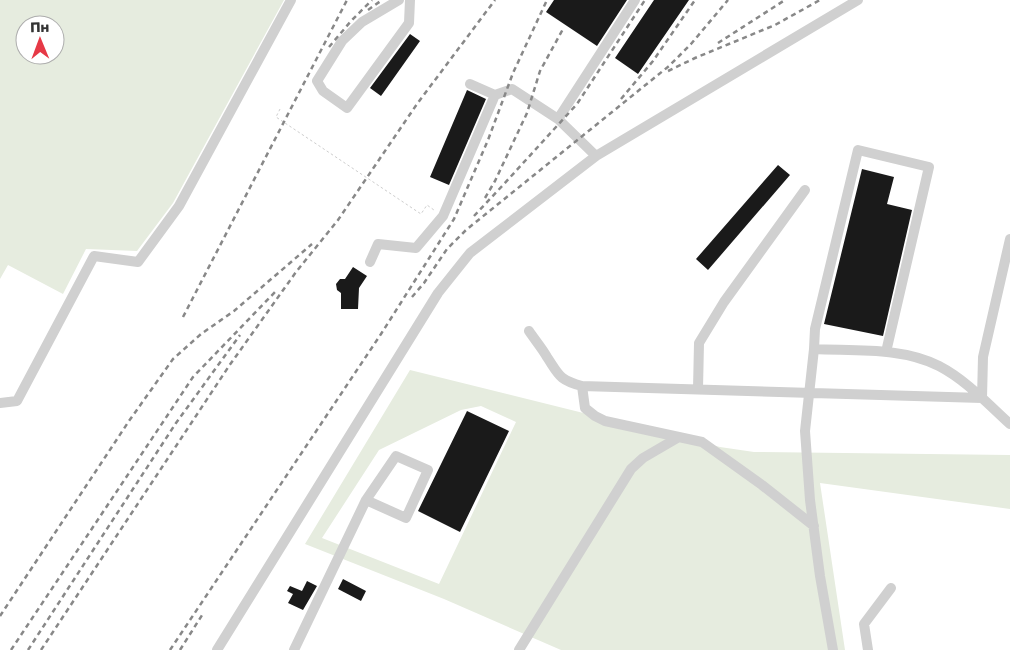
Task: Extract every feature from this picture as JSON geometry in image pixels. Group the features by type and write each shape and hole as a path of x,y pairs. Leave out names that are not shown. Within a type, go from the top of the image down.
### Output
{"street":[{"path":"0,403 17,401 94,256 138,262 179,206 291,0"},
{"path":"399,0 362,22 342,42 317,81 323,91 347,108 408,23 410,0"},
{"path":"558,119 635,0"},
{"path":"217,650 438,293 470,253 596,156 858,0"},
{"path":"470,84 495,95 512,89 558,119 596,156"},
{"path":"370,262 378,244 416,248 443,216 495,95"},
{"path":"833,650 820,576 805,430 815,328 858,150 929,167 886,352"},
{"path":"698,389 700,343 724,302 806,190"},
{"path":"982,398 982,357 1010,239"},
{"path":"529,332 556,372 573,384 582,386 982,398"},
{"path":"814,349 886,352 913,356 939,366 962,381 1010,424"},
{"path":"582,386 584,408 595,416 605,421 702,442 762,484 814,526"},
{"path":"519,650 631,469 643,458 679,437"},
{"path":"294,650 366,500 396,456 428,470 406,518 366,500"},
{"path":"868,650 864,624 891,588"}],"path":[{"path":"280,109 276,117 421,214 427,205 443,216"}],"shaded area":[{"path":"0,0 284,0 173,203 137,251 86,249 63,294 8,265 0,279"},
{"path":"410,370 720,447 754,452 1010,455 1010,509 820,483 845,650 561,650 444,599 305,544","holes":["481,406 516,422 439,584 322,538 379,450 461,410"]}],"building":[{"path":"554,0 627,0 597,46 546,12"},
{"path":"654,0 689,0 638,74 615,58"},
{"path":"410,34 420,41 381,96 370,88"},
{"path":"467,90 486,99 449,185 430,177"},
{"path":"778,165 790,175 708,270 696,259"},
{"path":"862,169 894,177 887,204 912,210 883,336 824,324"},
{"path":"353,267 367,276 359,288 358,309 341,309 341,293 337,290 336,284 340,279 345,279"},
{"path":"467,411 509,431 460,532 418,511"},
{"path":"343,579 366,591 361,601 338,589"},
{"path":"307,581 317,586 303,610 288,603 293,594 287,591 290,586 302,591"}],"railway":[{"path":"183,317 347,0"},
{"path":"329,47 372,0"},
{"path":"368,10 382,0"},
{"path":"41,650 229,366 296,272 338,220 417,104 495,0"},
{"path":"170,650 381,334 454,219 488,140 513,73 547,0"},
{"path":"474,216 577,104 645,0"},
{"path":"621,99 653,61 695,0"},
{"path":"412,297 447,249 466,230 669,66 691,44 728,0"},
{"path":"718,43 785,0"},
{"path":"668,71 775,25 820,0"},
{"path":"485,198 527,113 540,71 563,29"},
{"path":"0,616 129,421 173,359 201,334 234,311 312,244"},
{"path":"11,650 193,377 276,291"},
{"path":"28,650 176,423 240,335"},
{"path":"180,650 204,612"}]}
